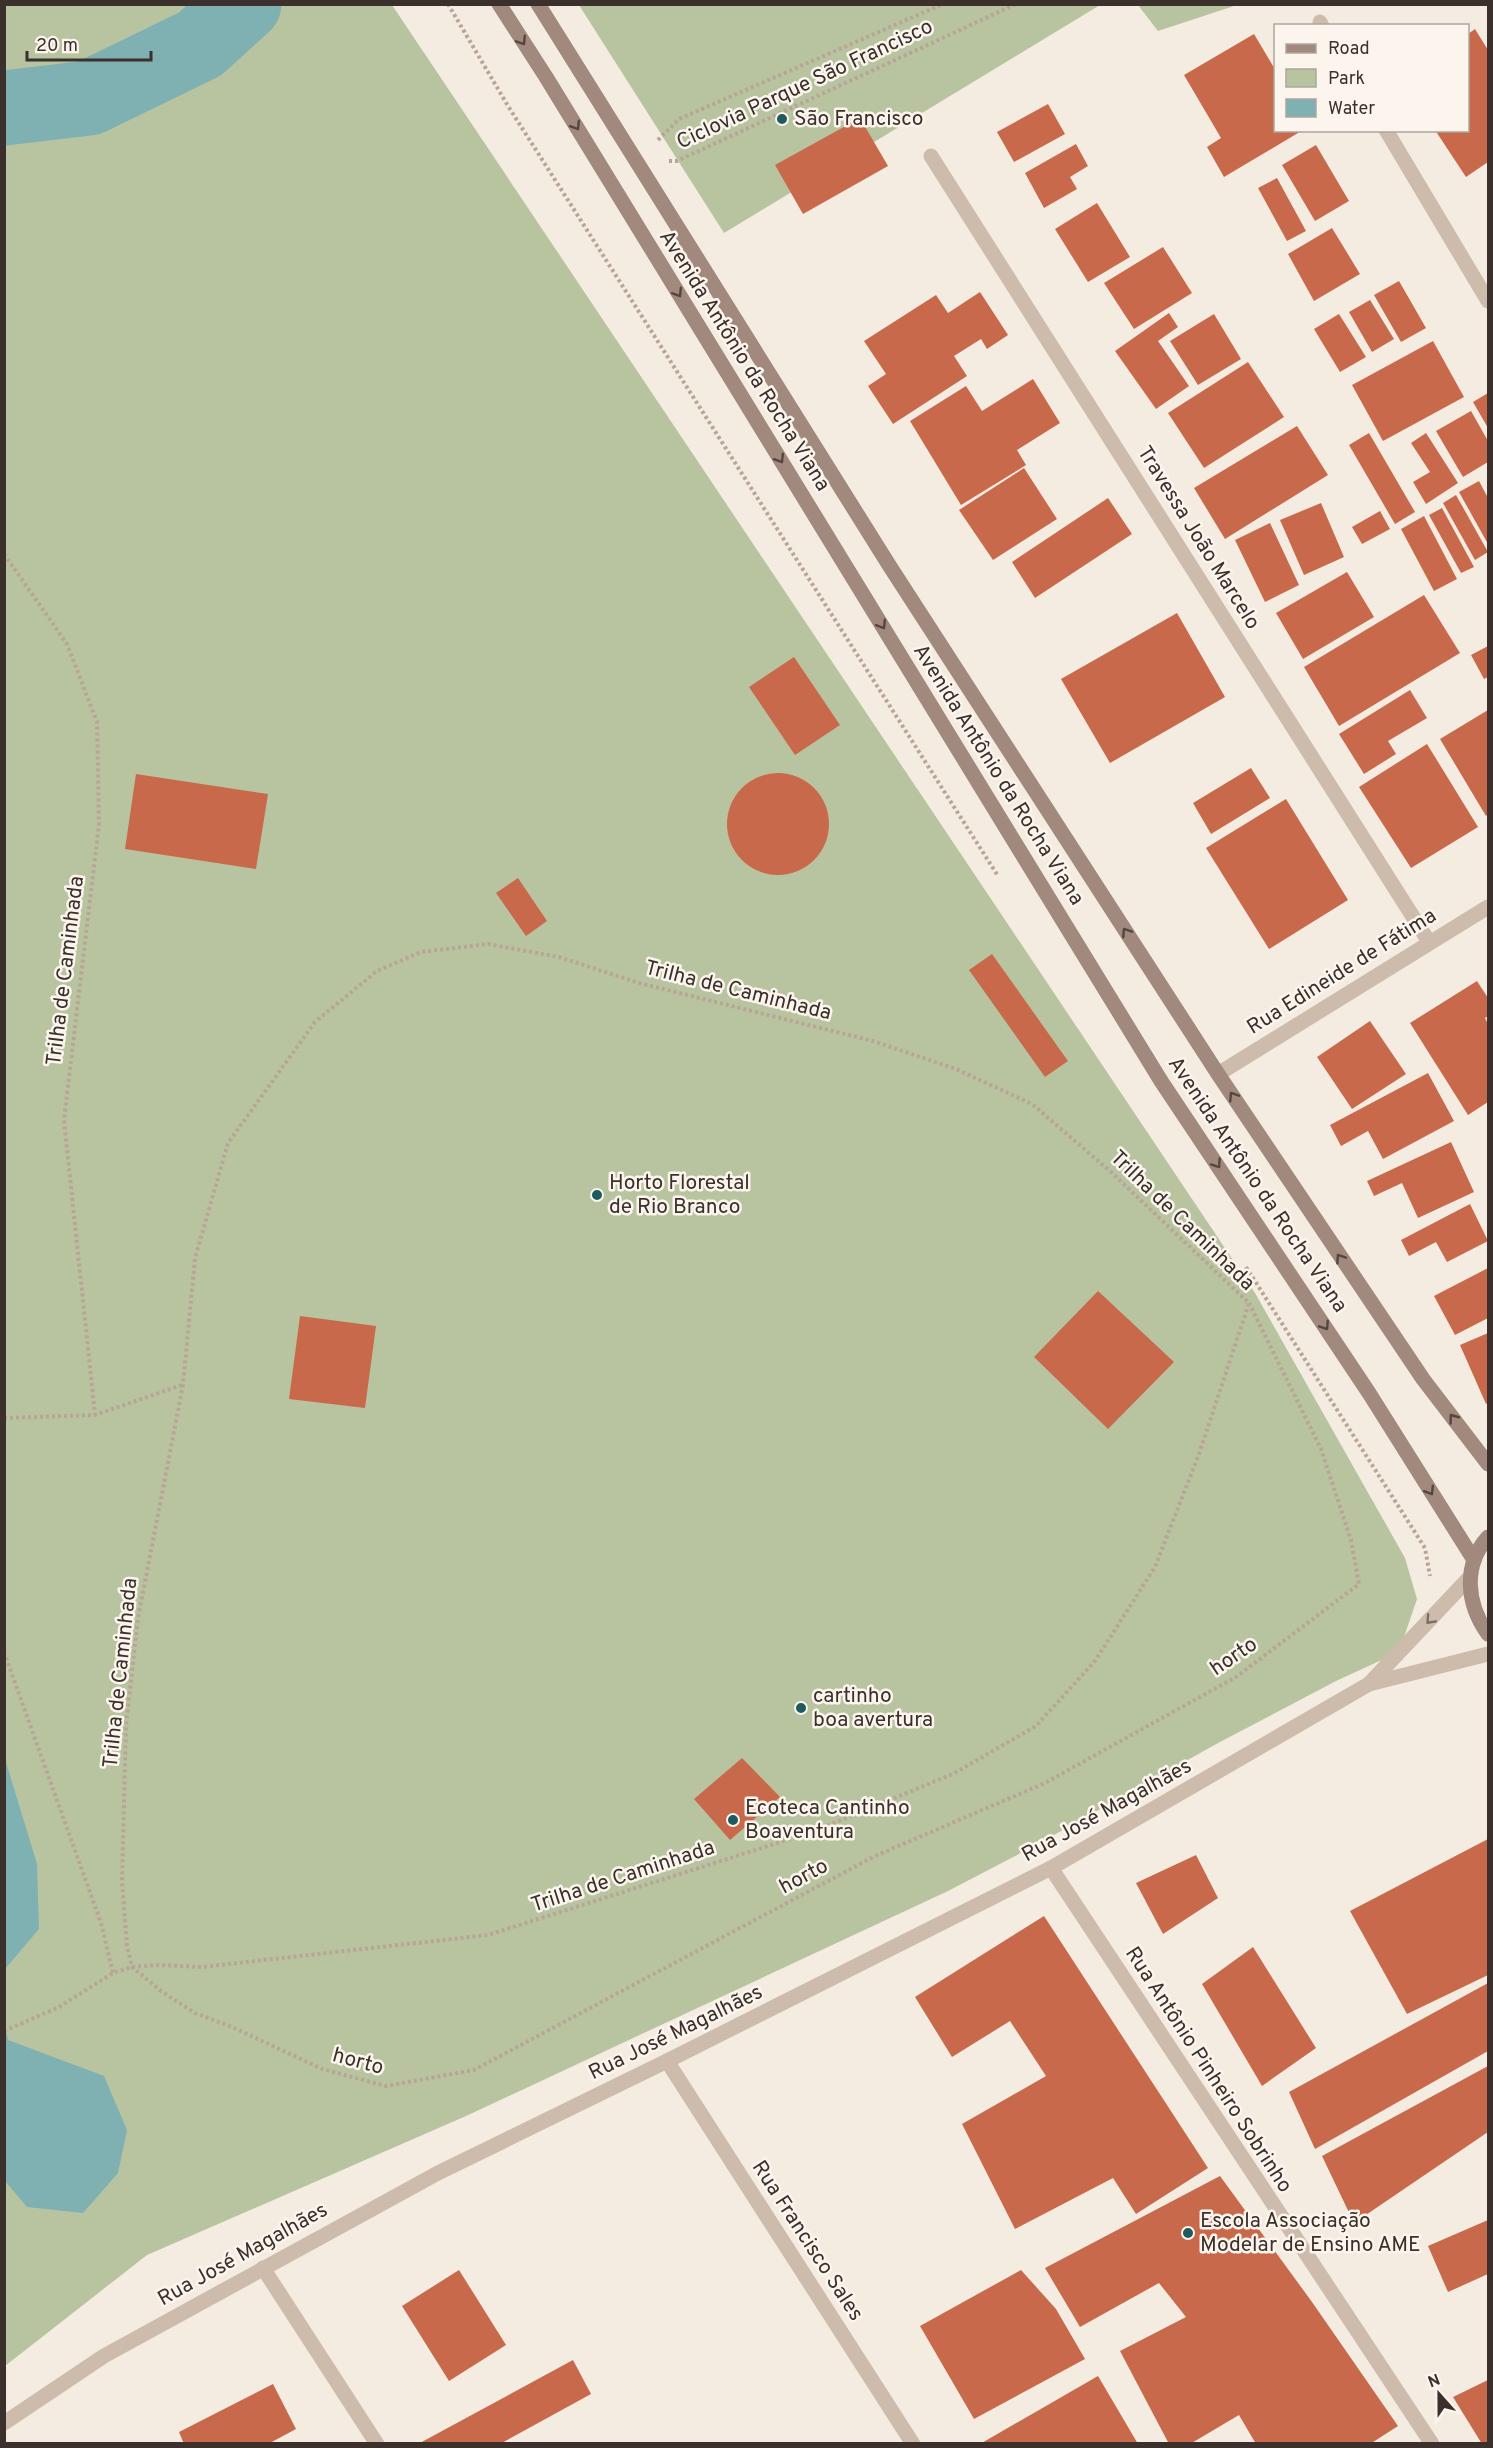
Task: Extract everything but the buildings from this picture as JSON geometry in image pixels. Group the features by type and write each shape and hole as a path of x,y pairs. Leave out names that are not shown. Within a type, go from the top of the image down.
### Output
{"main road":[{"name":"Avenida Antônio da Rocha Viana","path":"499,4 546,76 1161,1081 1369,1393 1474,1560"},
{"name":"Avenida Antônio da Rocha Viana","path":"538,4 889,565 1218,1074 1423,1379 1488,1464"},
{"path":"1488,1537 1474,1560 1470,1578 1471,1599 1478,1620 1488,1634"}],"street":[{"path":"1387,132 1488,301"},
{"name":"Travessa João Marcelo","path":"931,156 1430,942"},
{"name":"Rua Edineide de Fátima","path":"1218,1074 1488,907"},
{"name":"Rua José Magalhães","path":"1369,1684 1470,1578"},
{"name":"Rua José Magalhães","path":"4,2423 104,2356 438,2173 1051,1868 1369,1684 1488,1654"},
{"name":"Rua Antônio Pinheiro Sobrinho","path":"1051,1868 1432,2444"},
{"name":"Rua Francisco Sales","path":"667,2061 913,2444"},
{"path":"263,2268 377,2444"}],"path":[{"path":"448,4 508,106 1002,882"},
{"path":"636,162 679,119 943,4"},
{"name":"Ciclovia Parque São Francisco","path":"636,162 677,161 1016,4"},
{"name":"Trilha de Caminhada","path":"4,554 67,644 97,722 99,824 64,1120 95,1415"},
{"name":"Trilha de Caminhada","path":"4,2031 59,2007 113,1973 132,1967 158,1965 202,1967 488,1935 812,1832 953,1774 1036,1726 1095,1661 1155,1567 1199,1454 1249,1303 1111,1172 1032,1104 956,1069 873,1041 639,983 560,957 488,944 421,952 377,971 315,1022 228,1143 195,1258 183,1385 138,1618 126,1726 122,1882 127,1946 132,1967"},
{"path":"1245,1266 1425,1548 1436,1614"},
{"name":"horto","path":"132,1967 161,1991 195,2013 232,2027 322,2069 386,2086 474,2070 873,1857 1045,1783 1236,1677 1359,1584 1351,1540 1321,1449 1249,1303"},
{"path":"4,1418 95,1415 183,1385"},
{"path":"4,1652 101,1923 113,1973"}],"green space":[{"name":"Horto Florestal de Rio Branco","path":"5,5 392,5 1255,1293 1405,1558 1417,1599 1404,1637 1410,1647 1336,1681 1218,1743 1038,1844 948,1891 466,2116 147,2255 5,2366"},
{"name":"São Francisco","path":"579,5 1100,5 724,233"},
{"path":"1138,5 1237,5 1158,31"}],"water":[{"path":"5,1759 37,1864 39,1929 5,1969"},
{"path":"4,2019 8,2040 104,2076 127,2130 118,2173 83,2213 27,2207 5,2181"}],"waterway":[{"path":"4,108 89,98 200,44 244,4"}],"place":[{"name":"São Francisco","path":"782,119"},
{"name":"Horto Florestal de Rio Branco","path":"597,1195"},
{"name":"cartinho boa avertura","path":"801,1708"},
{"name":"Ecoteca Cantinho Boaventura","path":"733,1820"},
{"name":"Escola Associação Modelar de Ensino AME","path":"1188,2233"}]}
